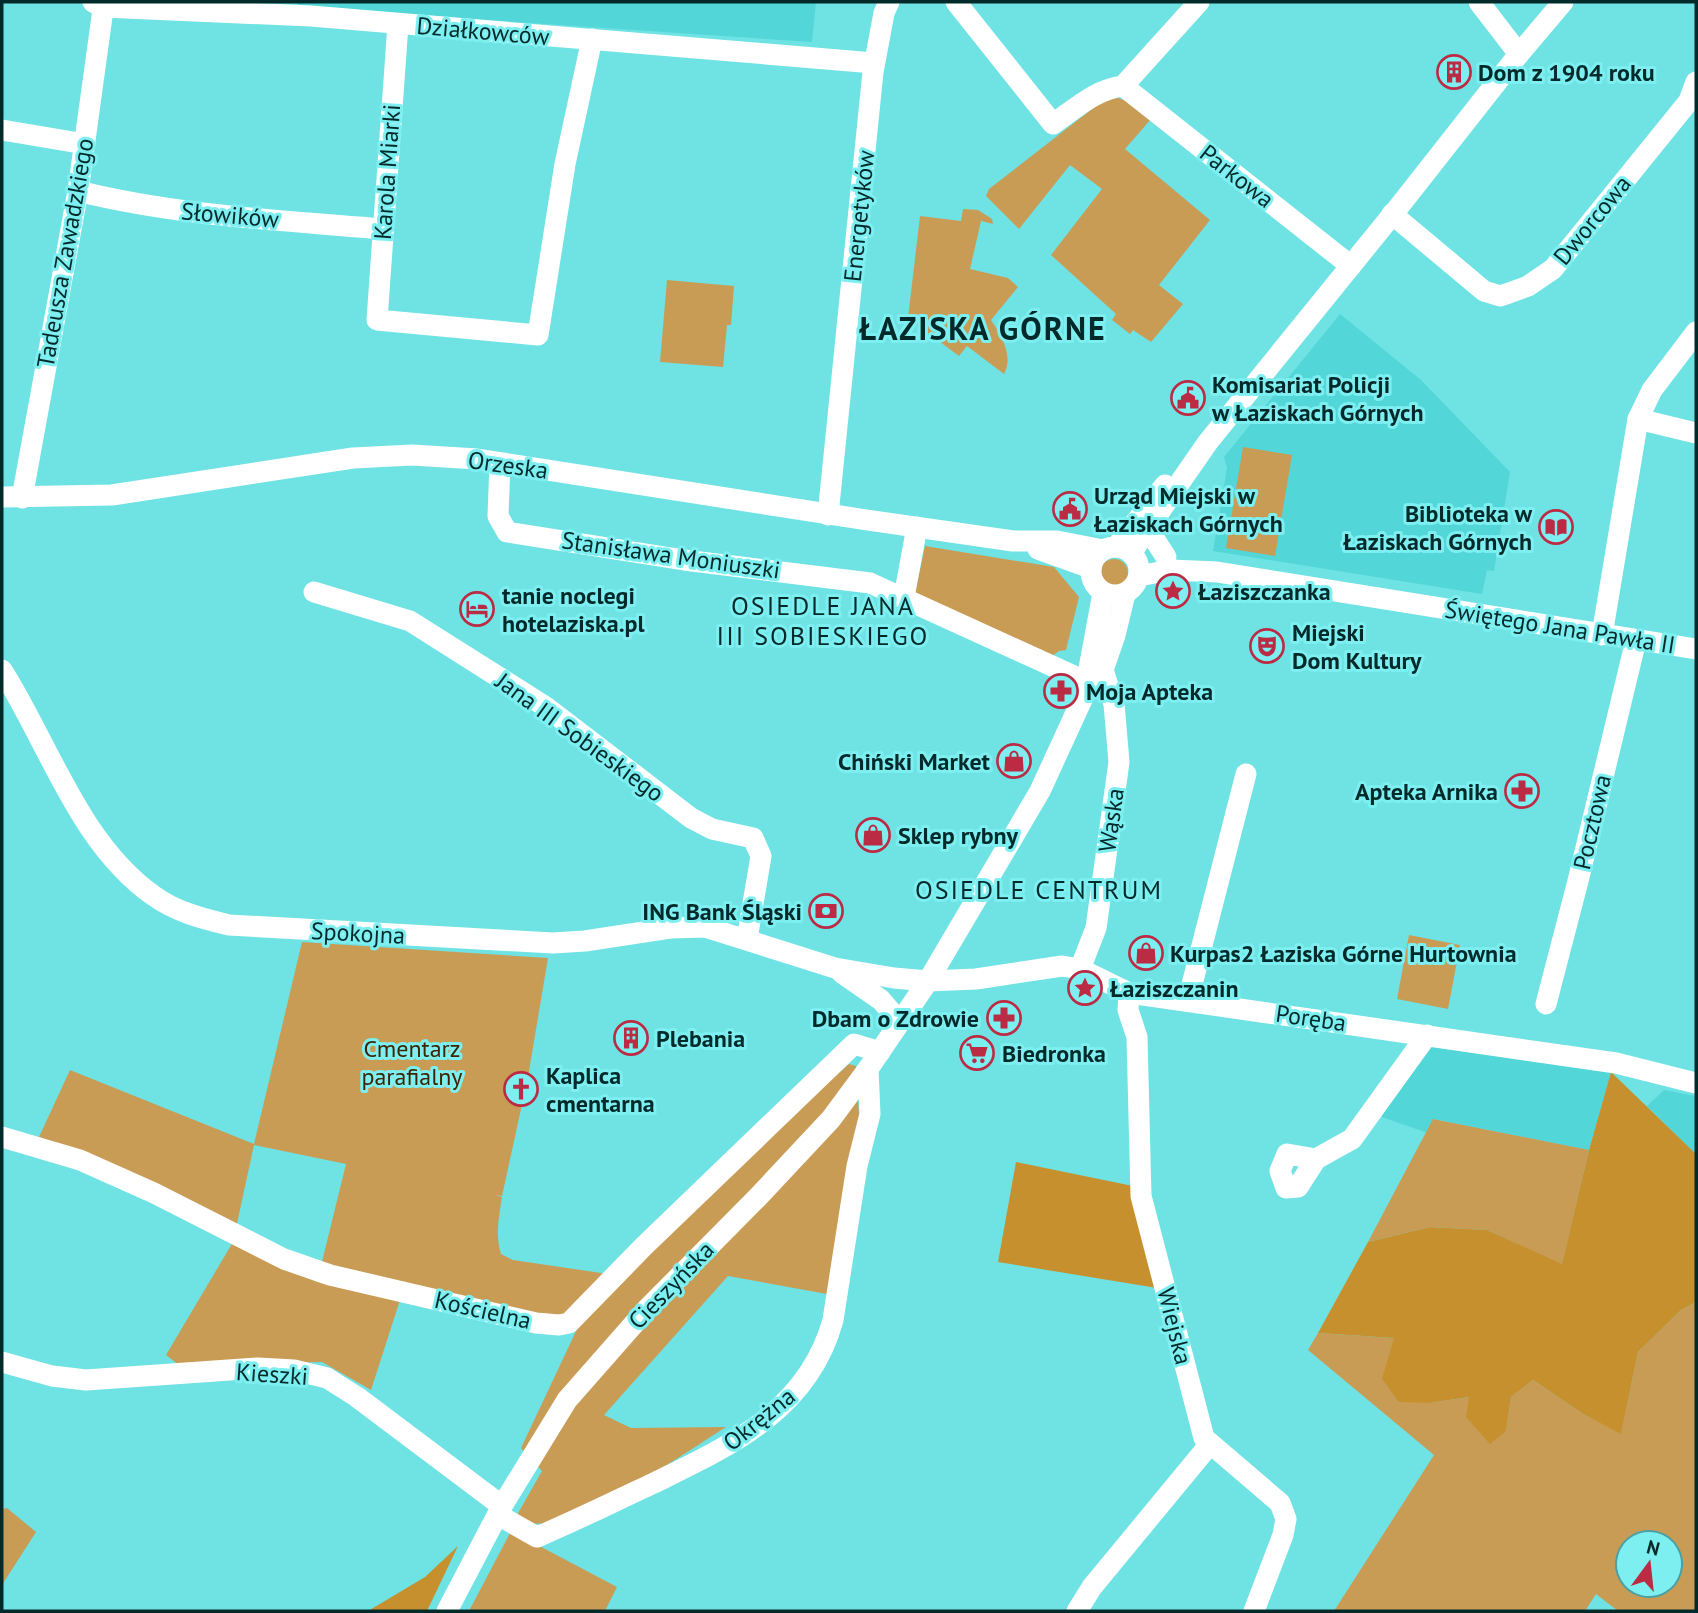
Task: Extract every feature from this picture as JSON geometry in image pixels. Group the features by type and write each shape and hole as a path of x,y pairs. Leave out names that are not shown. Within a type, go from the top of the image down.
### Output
{"street":[{"name":"Energetyków","path":"828,514 874,63 889,2"},
{"path":"956,2 1053,124 1099,93 1123,86 1199,2"},
{"path":"1479,2 1519,54"},
{"path":"1119,559 1137,583 1114,594 1096,587 1091,578 1119,559 1151,525 1208,442 1563,2"},
{"name":"Działkowców","path":"100,4 311,16 874,63"},
{"name":"Tadeusza Zawadzkiego","path":"12,497 78,191 100,4"},
{"name":"Karola Miarki","path":"398,24 377,320 538,335 565,164 592,40"},
{"name":"Dworcowa","path":"1392,214 1483,291 1500,296 1528,286 1561,259 1689,101 1696,82"},
{"name":"Parkowa","path":"1123,86 1351,266"},
{"path":"2,130 85,144"},
{"name":"Słowików","path":"78,191 178,211 383,229"},
{"path":"1602,635 1637,419 1652,390 1696,332"},
{"path":"1637,419 1696,433"},
{"path":"1119,559 1184,463 1208,442"},
{"name":"Orzeska","path":"12,497 124,494 353,458 412,455 500,463 1013,541 1057,541 1119,559"},
{"name":"Stanisława Moniuszki","path":"500,463 498,516 507,532 684,560 850,579 870,583 904,597"},
{"path":"1151,525 1153,537 1166,557"},
{"path":"917,527 904,597 1091,681"},
{"name":"Świętego Jana Pawła II","path":"1119,559 1166,557 1217,572"},
{"name":"Świętego Jana Pawła II","path":"1119,559 1170,570 1217,572 1696,649"},
{"name":"Jana III Sobieskiego","path":"314,592 410,621 546,707 691,818 712,829 753,838 761,856 747,939"},
{"name":"Cieszyńska","path":"447,1611 500,1510 567,1399 647,1308 758,1197 831,1119 928,981 1040,791 1091,681 1114,594"},
{"name":"Pocztowa","path":"1546,1004 1636,640"},
{"name":"Spokojna","path":"2,671 101,844 127,874 156,898 200,918 229,925 274,929 533,942 585,941 670,928 705,927 835,968 928,981"},
{"name":"Wąska","path":"1080,969 1096,928 1119,762 1114,704 1091,681"},
{"path":"1188,1000 1246,774"},
{"name":"Poręba","path":"928,981 976,979 1062,966 1080,969 1129,993 1616,1063 1696,1083"},
{"name":"Spokojna","path":"835,968 881,1000 900,1022"},
{"name":"Wiejska","path":"1129,993 1128,1010 1137,1037 1141,1196 1203,1438 1210,1444"},
{"path":"1316,1159 1352,1139 1427,1035"},
{"name":"Kościelna","path":"2,1136 80,1160 154,1193 284,1259 330,1275 536,1323 559,1325 569,1323 643,1247 854,1044 874,1061"},
{"name":"Okrężna","path":"500,1510 537,1537 723,1450 766,1419 795,1392 812,1371 827,1343 833,1320 857,1166 870,1114 874,1061"},
{"name":"Kieszki","path":"2,1362 52,1376 86,1380 258,1368 293,1370 327,1378 357,1397 500,1510"},
{"path":"1077,1611 1093,1587 1210,1444 1280,1503 1286,1519 1283,1535 1254,1611"}],"shaded area":[{"path":"297,2 816,2 812,42 396,14 298,5"},
{"path":"1340,314 1421,380 1510,472 1494,571 1487,570 1482,594 1213,551 1227,468 1224,457"},
{"path":"1432,1047 1611,1072 1589,1150 1434,1119 1428,1133 1379,1116"},
{"path":"1611,1072 1696,1154 1696,1302 1681,1310 1638,1352 1621,1434 1583,1414 1533,1380 1511,1397 1506,1431 1490,1444 1466,1417 1469,1397 1430,1403 1399,1402 1382,1379 1394,1338 1318,1333 1368,1242 1430,1227 1487,1230 1562,1264"},
{"path":"1664,1090 1696,1096 1696,1154 1647,1106"},
{"path":"1016,1162 1133,1186 1157,1288 998,1262"},
{"path":"458,1546 427,1611 368,1611 425,1577"}],"green space":[{"path":"1118,98 1132,103 1151,119 1125,149 1210,220 1159,285 1183,304 1151,342 1133,330 1130,334 1112,320 1116,314 1051,255 1102,189 1070,165 1019,229 986,196 989,189 1105,99"},
{"path":"963,209 978,210 992,219 993,224 981,221 970,269 1008,278 1018,287 991,320 1007,353 1004,374 967,346 959,356 908,318 920,216 961,221"},
{"path":"667,280 734,286 731,325 727,325 723,367 660,362"},
{"path":"1243,447 1292,455 1275,556 1226,548"},
{"path":"925,546 1054,567 1079,597 1066,650 1052,656 915,594"},
{"path":"1114,559 1124,563 1128,573 1124,583 1114,587 1104,583 1100,573 1104,563"},
{"path":"1409,935 1460,945 1448,1009 1397,999"},
{"name":"Cmentarz parafialny","path":"302,942 548,958 528,1077 502,1196 494,1195 502,1197 498,1232 501,1254 513,1260 608,1274 849,1064 856,1066 859,1116 827,1294 728,1276 604,1415 631,1428 726,1427 659,1470 600,1503 550,1523 532,1523 517,1515 542,1471 521,1448 578,1327 401,1297 371,1390 322,1362 179,1365 166,1355 233,1242 317,1282 346,1164 254,1145 236,1228 39,1137 70,1070 254,1144"},
{"path":"1433,1119 1589,1150 1562,1265 1487,1230 1430,1227 1368,1242"},
{"path":"1696,1302 1696,1611 1618,1611 1596,1594 1585,1611 1334,1611 1434,1455 1308,1350 1318,1333 1394,1338 1430,1403 1469,1397 1506,1431 1511,1397 1533,1380 1583,1414 1621,1433 1638,1352 1681,1310"},
{"path":"7,1508 36,1532 2,1585 2,1509"},
{"path":"511,1531 617,1587 605,1611 469,1611"}],"place":[{"name":"Dom z 1904 roku","path":"1454,72"},
{"name":"Komisariat Policji w Łaziskach Górnych","path":"1188,398"},
{"name":"Urząd Miejski w Łaziskach Górnych","path":"1070,509"},
{"name":"Biblioteka w Łaziskach Górnych","path":"1556,527"},
{"name":"Łaziszczanka","path":"1173,591"},
{"name":"tanie noclegi hotelaziska.pl","path":"477,609"},
{"name":"Miejski Dom Kultury","path":"1267,646"},
{"name":"Moja Apteka","path":"1061,691"},
{"name":"Chiński Market","path":"1014,761"},
{"name":"Apteka Arnika","path":"1522,791"},
{"name":"Sklep rybny","path":"873,835"},
{"name":"ING Bank Śląski","path":"826,911"},
{"name":"Kurpas2 Łaziska Górne Hurtownia","path":"1146,953"},
{"name":"Łaziszczanin","path":"1085,988"},
{"name":"Dbam o Zdrowie","path":"1004,1018"},
{"name":"Plebania","path":"631,1038"},
{"name":"Biedronka","path":"977,1053"},
{"name":"Kaplica cmentarna","path":"521,1089"}],"district":[{"name":"ŁAZISKA GÓRNE","path":"983,328"},
{"name":"OSIEDLE JANA III SOBIESKIEGO","path":"823,620"},
{"name":"OSIEDLE CENTRUM","path":"1039,889"}]}
